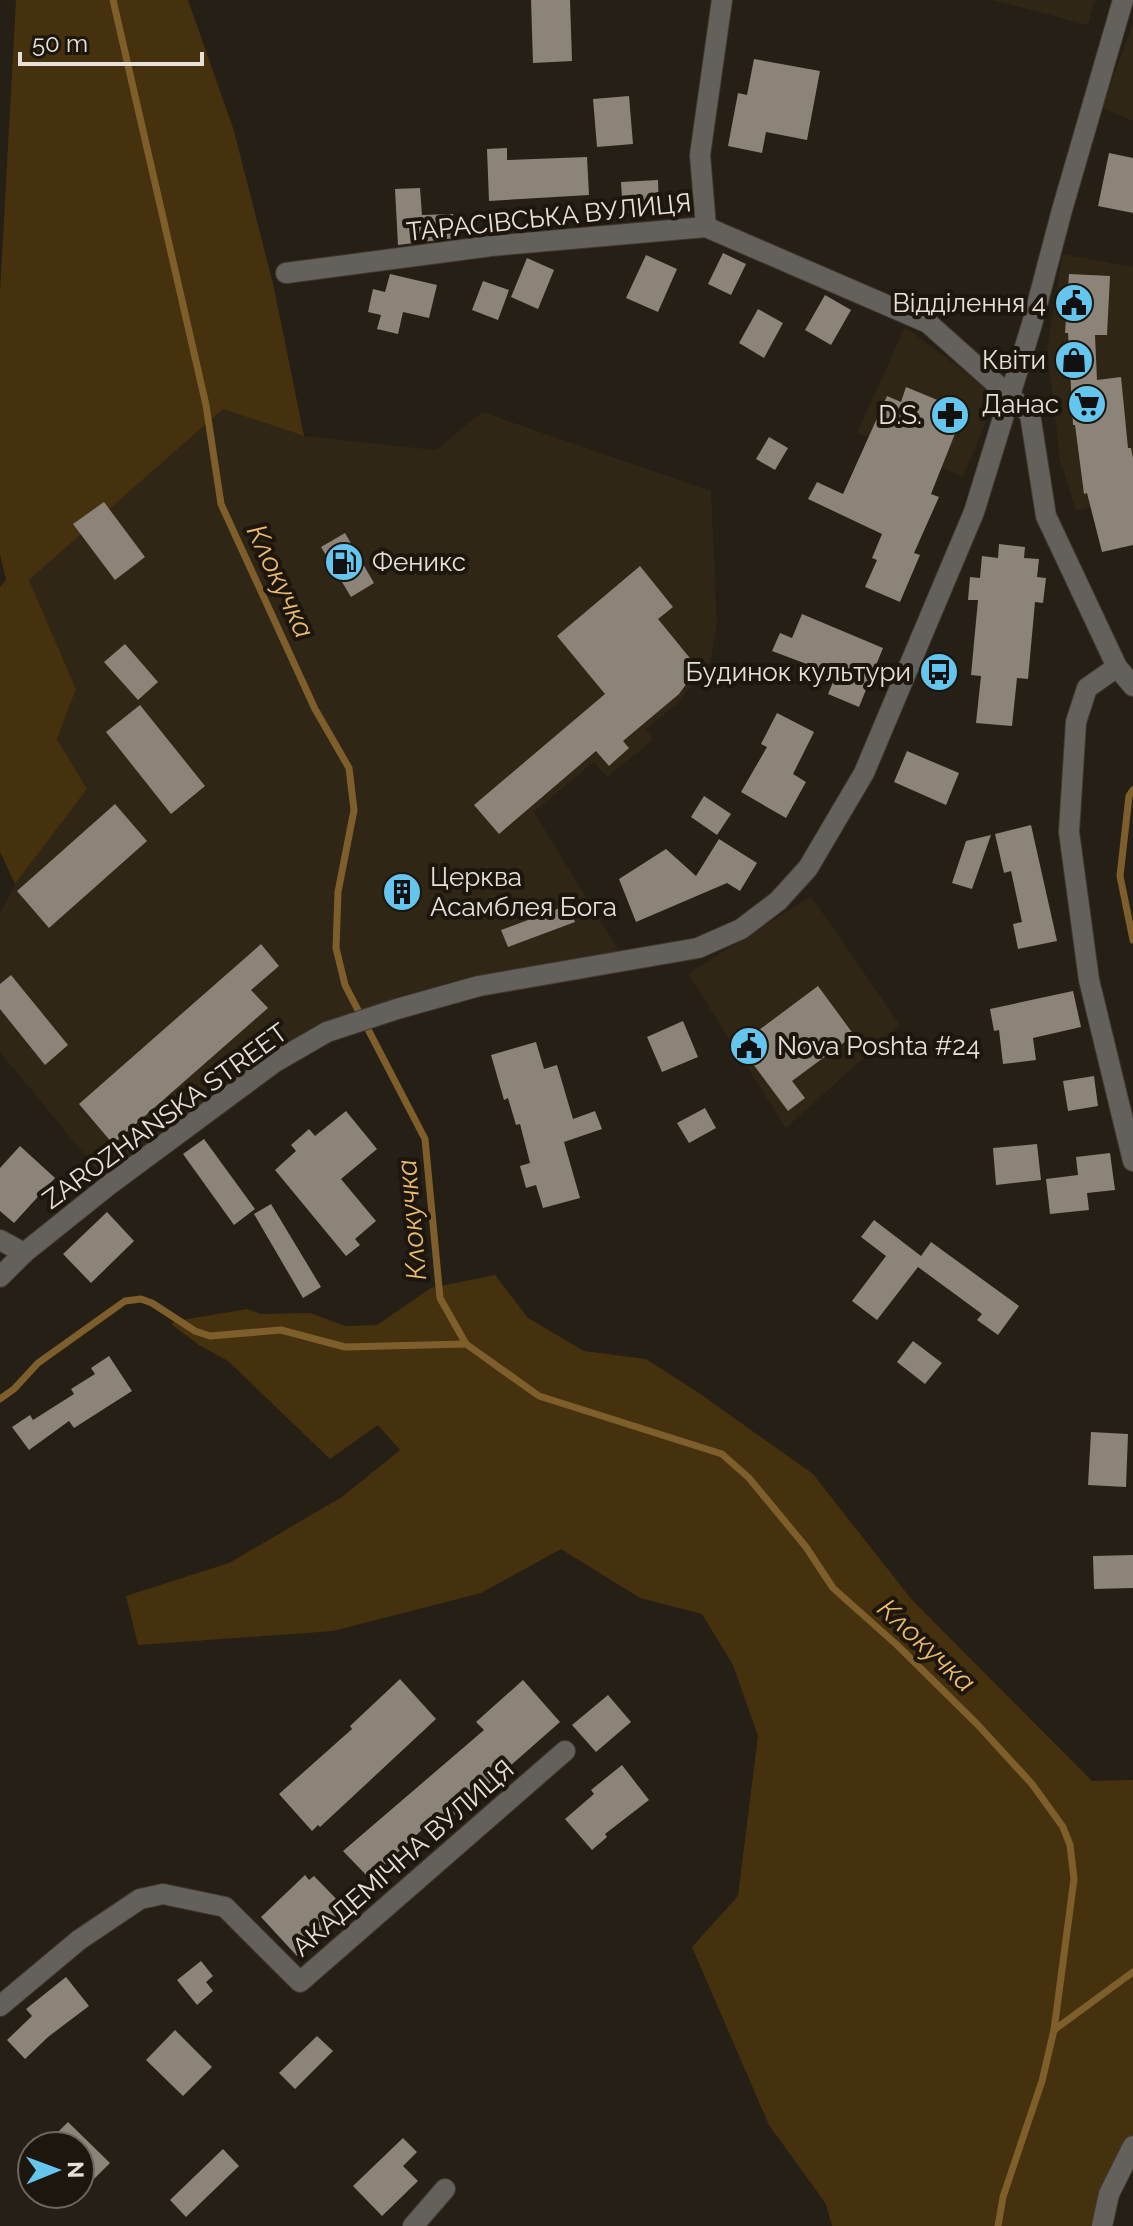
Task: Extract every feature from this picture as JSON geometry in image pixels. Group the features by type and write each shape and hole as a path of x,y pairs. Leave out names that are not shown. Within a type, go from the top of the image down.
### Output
{"street":[{"path":"706,227 700,155 722,0"},
{"name":"ZAROZHANSKA STREET","path":"0,1277 24,1253 109,1185 275,1062 327,1032 479,986 698,948 741,929 778,901 808,868 864,773 974,512 1032,324 1123,0"},
{"name":"ТАРАСІВСЬКА ВУЛИЦЯ","path":"286,273 491,246 706,227 928,323 1030,414 1046,516 1117,667 1133,686"},
{"path":"1117,667 1087,688 1076,722 1069,832 1089,980 1133,1161"},
{"path":"0,1240 24,1253"},
{"name":"АКАДЕМІЧНА ВУЛИЦЯ","path":"0,2006 79,1940 140,1899 163,1894 225,1907 300,1982 565,1751"},
{"path":"1102,2226 1109,2194 1133,2146"},
{"path":"413,2226 445,2189"}],"shaded area":[{"path":"16,0 188,0 234,131 274,288 304,436 223,409 29,580 76,689 57,739 87,789 15,884 0,852 0,587 6,580 0,554 0,293"},
{"path":"993,0 1095,0 1088,25"},
{"path":"1133,23 1133,121 1102,108"},
{"path":"1063,254 1133,267 1133,498 1076,511 1060,460 1047,348"},
{"path":"905,327 997,396 963,477 857,433"},
{"path":"223,409 304,436 436,450 482,412 711,491 717,625 710,662 678,703 646,729 653,740 607,777 594,762 534,812 624,959 326,1028 107,1182 0,1052 0,913 15,884 87,789 57,739 76,689 29,580"},
{"path":"811,896 900,1025 786,1128 688,974"},
{"path":"495,1275 528,1318 584,1351 646,1359 813,1474 912,1600 1092,1781 1133,1780 1133,2152 1105,2226 832,2226 826,2204 769,2125 692,1947 738,1896 758,1736 733,1665 702,1614 640,1598 561,1549 481,1593 333,1631 138,1645 126,1596 229,1563 342,1497 400,1450 378,1425 330,1459 228,1361 171,1324 247,1309 261,1314 310,1313 345,1326 377,1325 431,1288"}],"building":[{"path":"531,0 570,0 572,61 533,63"},
{"path":"754,59 820,71 807,140 766,132 762,153 728,146 738,93 747,95"},
{"path":"629,96 633,144 597,147 593,99"},
{"path":"507,148 507,160 587,157 589,195 489,201 487,149"},
{"path":"1109,153 1133,158 1133,213 1098,206"},
{"path":"658,180 659,211 623,213 621,182"},
{"path":"420,188 422,215 453,214 454,238 398,245 395,189"},
{"path":"723,253 746,264 731,295 708,284"},
{"path":"646,255 677,269 658,312 626,298"},
{"path":"527,258 554,270 538,309 511,297"},
{"path":"390,274 437,285 429,318 403,312 398,334 377,329 381,315 368,312 373,289 385,292"},
{"path":"1069,274 1110,276 1107,335 1095,335 1097,380 1121,377 1128,448 1131,448 1133,458 1133,545 1102,552 1087,493 1084,494 1073,425 1068,333 1065,333"},
{"path":"483,281 509,290 498,320 472,310"},
{"path":"825,295 851,310 831,345 805,330"},
{"path":"758,309 783,323 764,358 739,343"},
{"path":"906,387 964,411 931,494 939,497 914,553 920,555 900,602 865,587 877,560 872,558 882,534 808,499 817,482 843,494 887,396 901,402"},
{"path":"769,437 788,448 775,470 756,459"},
{"path":"104,502 145,557 115,580 73,524"},
{"path":"345,533 374,583 351,597 321,547"},
{"path":"999,544 1025,547 1024,558 1039,559 1037,577 1046,578 1043,603 1035,602 1028,679 1017,678 1012,726 976,723 981,676 971,675 978,600 968,600 970,577 980,578 982,556 998,558"},
{"path":"640,566 673,607 658,619 698,668 679,694 623,741 629,748 609,766 596,751 499,834 474,805 605,694 557,636"},
{"path":"802,614 883,648 859,707 828,694 836,675 772,651 780,633 792,638"},
{"path":"125,644 158,682 138,700 104,662"},
{"path":"140,705 205,786 171,814 106,732"},
{"path":"777,713 814,732 793,774 806,782 786,818 741,792 767,747 761,744"},
{"path":"907,751 959,773 946,805 894,782"},
{"path":"704,796 731,814 717,835 691,817"},
{"path":"115,804 147,841 49,928 17,891"},
{"path":"1031,825 1057,941 1018,949 1013,924 1022,922 1011,871 1004,873 995,834"},
{"path":"991,835 972,889 952,883 966,841"},
{"path":"719,839 757,863 740,891 727,883 636,922 619,879 666,849 696,876"},
{"name":"Церква Асамблея Бога","path":"408,877 419,893 397,908 385,892"},
{"path":"568,905 575,922 508,947 501,930"},
{"path":"261,944 279,966 251,990 268,1008 113,1144 79,1104"},
{"path":"11,975 68,1045 45,1065 0,1009 0,984"},
{"path":"818,986 854,1035 792,1081 805,1098 788,1111 739,1045"},
{"path":"1073,991 1081,1027 1033,1038 1036,1060 1003,1064 999,1030 994,1031 990,1009"},
{"path":"683,1021 698,1057 662,1072 647,1037"},
{"path":"536,1042 544,1069 557,1065 573,1119 595,1111 602,1129 564,1142 580,1198 543,1208 536,1185 526,1188 520,1166 530,1163 520,1124 516,1125 508,1098 504,1100 491,1055"},
{"path":"1094,1076 1098,1106 1068,1111 1063,1081"},
{"path":"705,1108 716,1128 689,1143 677,1123"},
{"path":"346,1111 377,1149 341,1179 376,1221 355,1239 360,1245 346,1256 275,1170 296,1151 291,1145 309,1129 315,1136"},
{"path":"204,1139 255,1209 234,1225 183,1154"},
{"path":"1037,1144 1041,1180 996,1185 993,1148"},
{"path":"20,1146 55,1178 14,1223 0,1211 0,1168"},
{"path":"1110,1153 1115,1190 1087,1193 1089,1210 1050,1214 1046,1179 1078,1175 1076,1157"},
{"path":"271,1204 321,1287 303,1298 254,1214"},
{"path":"107,1212 134,1241 91,1283 63,1254"},
{"path":"874,1220 921,1256 931,1242 1019,1306 998,1335 977,1320 982,1314 918,1267 877,1320 852,1301 886,1256 861,1237"},
{"path":"913,1341 942,1363 925,1384 897,1362"},
{"path":"109,1356 132,1391 74,1428 69,1421 29,1450 12,1427 30,1415 33,1420 74,1394 71,1389 95,1374 91,1368"},
{"path":"1091,1432 1128,1434 1126,1487 1088,1485"},
{"path":"1133,1555 1133,1588 1094,1589 1093,1556"},
{"path":"400,1679 436,1719 312,1831 279,1794 352,1729 350,1726"},
{"path":"523,1680 560,1722 437,1830 430,1822 370,1879 343,1851 484,1730 476,1722"},
{"path":"608,1695 631,1722 596,1752 572,1725"},
{"path":"622,1765 649,1800 605,1834 607,1837 592,1850 565,1819 594,1794 591,1790"},
{"path":"305,1875 309,1880 314,1876 346,1909 297,1956 261,1917"},
{"path":"201,1961 213,1976 206,1982 213,1991 197,2005 177,1980"},
{"path":"66,1977 89,2006 25,2059 7,2040 32,2016 26,2009"},
{"path":"175,2030 212,2067 183,2096 146,2060"},
{"path":"317,2036 333,2051 295,2089 279,2073"},
{"path":"68,2122 76,2130 60,2130"},
{"path":"403,2138 417,2152 403,2166 418,2181 382,2216 353,2186"},
{"path":"96,2149 110,2163 96,2177"},
{"path":"223,2149 239,2166 186,2217 170,2200"}],"waterway":[{"name":"Клокучка","path":"113,0 206,405 221,504 315,709 349,768 354,810 338,892 336,948 345,985 425,1139 440,1298 466,1344 539,1396 722,1454 749,1478 806,1547 833,1588 897,1645 977,1724 1032,1784 1063,1827 1070,1845 1074,1879 1054,2030 1042,2081 1003,2197 998,2226"},
{"path":"1133,790 1129,796 1120,876 1133,940"},
{"path":"0,1399 38,1363 125,1301 141,1299 195,1331 210,1336 281,1330 345,1347 466,1344"},
{"path":"1054,2030 1133,1972"}],"place":[{"name":"Відділення 4","path":"1074,303"},
{"name":"Квіти","path":"1074,360"},
{"name":"Данас","path":"1087,404"},
{"name":"D.S.","path":"950,415"},
{"name":"Феникс","path":"344,562"},
{"name":"Будинок культури","path":"939,672"},
{"name":"Церква Асамблея Бога","path":"402,892"},
{"name":"Nova Poshta #24","path":"749,1046"}]}
